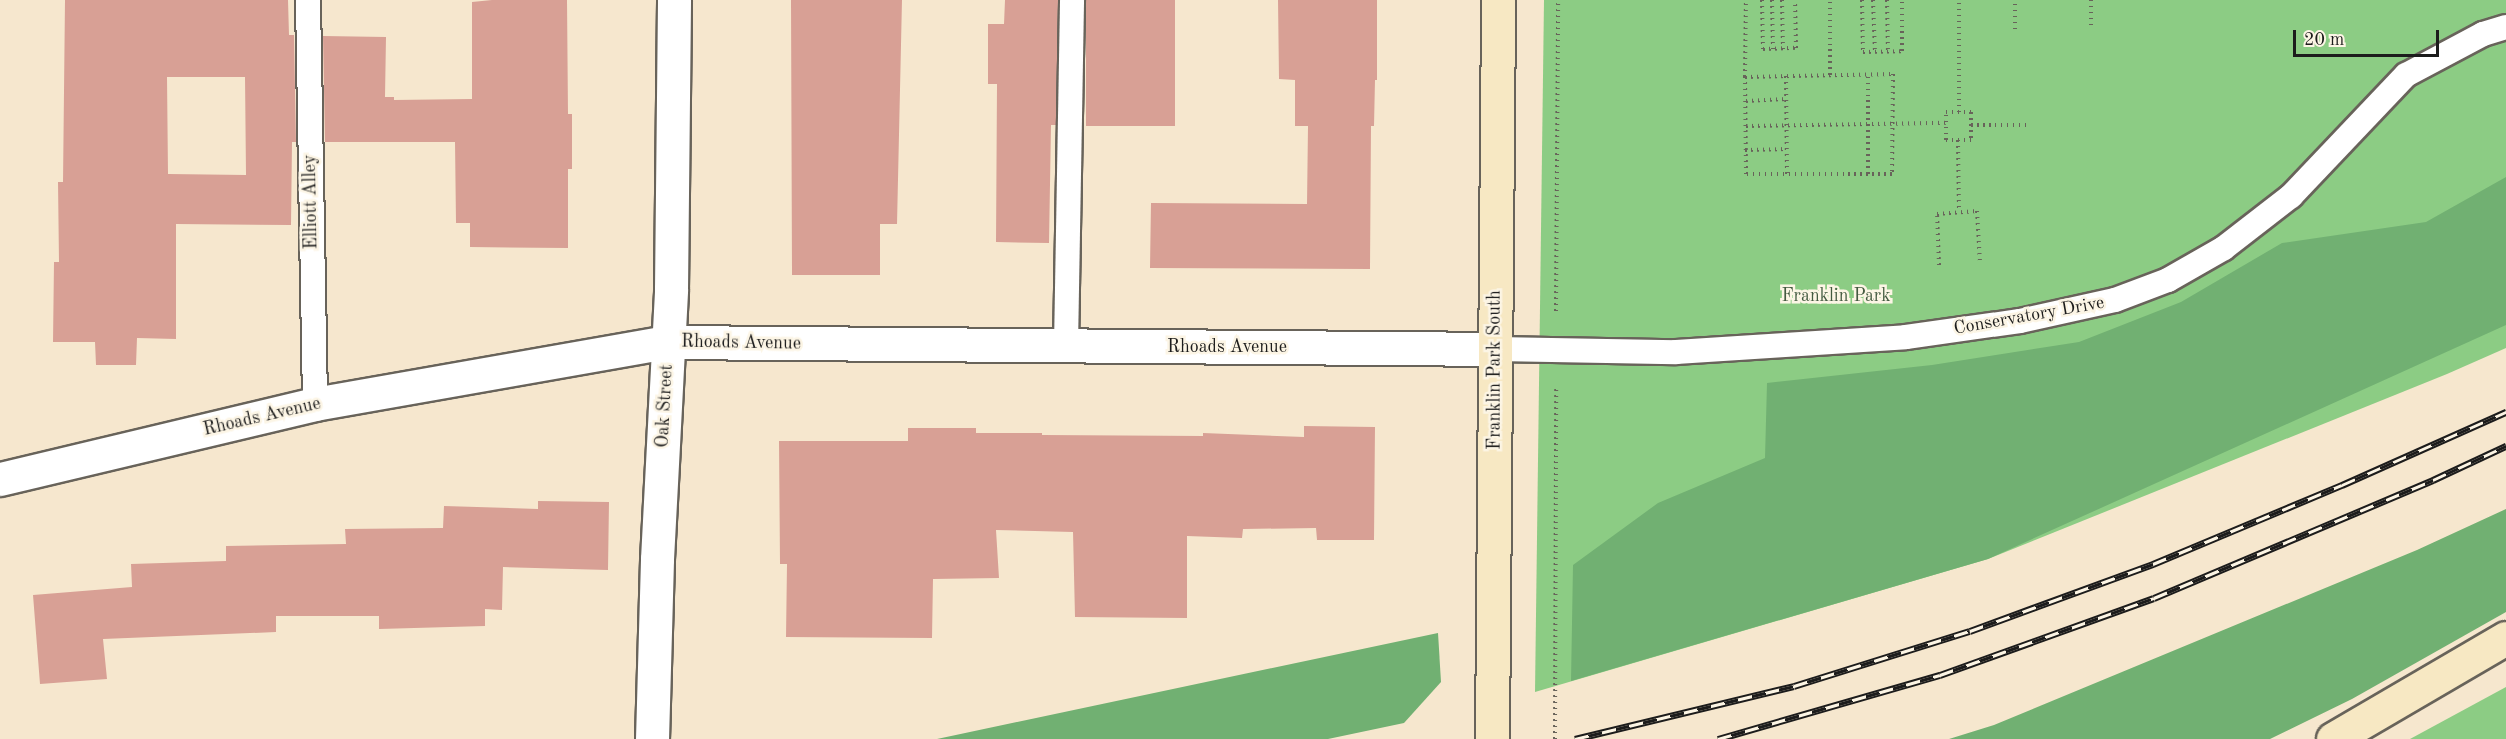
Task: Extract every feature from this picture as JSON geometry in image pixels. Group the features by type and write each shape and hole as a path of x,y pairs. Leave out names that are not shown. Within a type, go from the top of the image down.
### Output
{"street":[{"name":"Oak Street","path":"652,739 657,559 668,342 674,0"},
{"name":"Franklin Park South","path":"1492,739 1498,0"},
{"name":"Rhoads Avenue","path":"0,479 315,404 668,342 1496,349"},
{"path":"2333,739 2506,638"}],"lane":[{"name":"Elliott Alley","path":"308,0 315,404"},
{"path":"1066,346 1072,0"},
{"name":"Conservatory Drive","path":"1496,349 1676,352 1906,337 2020,321 2115,300 2168,280 2224,248 2291,196 2406,75 2483,34 2506,27"}],"path":[{"path":"1746,0 1745,150 1746,174 1892,174 1893,74 1746,77"},
{"path":"1762,0 1764,49 1796,48 1795,0"},
{"path":"1772,0 1773,49"},
{"path":"1782,0 1783,49"},
{"path":"1830,0 1830,75"},
{"path":"1862,0 1863,52 1902,51 1902,0"},
{"path":"1873,0 1875,52"},
{"path":"1887,0 1888,52"},
{"path":"1959,0 1959,112"},
{"path":"2015,0 2015,29"},
{"path":"2091,0 2091,27"},
{"path":"1868,174 1869,74"},
{"path":"1786,76 1787,174"},
{"path":"1746,101 1786,99"},
{"path":"1946,112 1959,112 1971,112 1971,140 1946,140 1946,112"},
{"path":"1746,126 1946,123"},
{"path":"1971,124 2029,124"},
{"path":"1958,140 1959,212"},
{"path":"1745,150 1786,148"},
{"path":"1939,265 1936,214 1959,212 1977,212 1980,262"}],"green space":[{"name":"Franklin Park","path":"1544,0 2506,0 2506,348 2447,374 1988,559 1535,692"},
{"path":"2506,177 2506,325 1988,559 1571,681 1573,565 1658,503 1765,458 1767,383 1932,365 2079,342 2181,302 2282,243 2426,222"},
{"path":"2506,509 2506,612 2352,699 2270,739 1949,739 1994,725 2417,550"},
{"path":"1438,633 1441,682 1404,723 1328,739 937,739"},
{"path":"2506,687 2506,739 2410,739"}],"building":[{"path":"65,0 288,0 289,35 294,35 296,142 292,142 291,225 176,224 176,339 137,338 136,365 96,365 95,342 53,342 54,262 59,262 58,182 63,182","holes":["167,77 245,77 246,175 168,174"]},
{"path":"567,0 568,114 572,114 572,169 568,169 568,248 470,247 470,223 456,223 455,142 325,142 323,36 386,37 385,97 394,97 394,100 472,99 472,2"},
{"path":"791,0 902,0 897,224 880,224 880,275 792,275"},
{"path":"1005,0 1058,0 1056,125 1051,125 1049,243 996,242 997,84 988,84 988,24 1004,24"},
{"path":"1086,0 1175,0 1175,126 1086,126"},
{"path":"1278,0 1377,0 1377,80 1375,80 1374,126 1371,126 1370,269 1150,268 1151,203 1307,204 1308,126 1295,126 1295,80 1279,79"},
{"path":"1304,426 1375,427 1374,540 1317,540 1316,528 1243,529 1242,538 1187,536 1187,618 1075,617 1073,532 996,530 999,578 933,579 932,638 786,637 787,564 780,564 779,441 908,441 908,428 976,428 976,433 1042,433 1042,435 1203,436 1203,433 1304,437"},
{"path":"538,501 609,502 608,570 503,567 502,610 485,609 485,626 379,629 379,616 276,616 276,632 103,639 107,679 40,684 33,595 132,587 131,564 226,561 226,546 346,544 345,529 443,528 444,506 538,509"}],"railway":[{"path":"1575,739 1794,686 1970,631 2153,564 2342,485 2506,412"},
{"path":"1718,739 1940,675 2154,598 2433,480 2506,446"}]}
